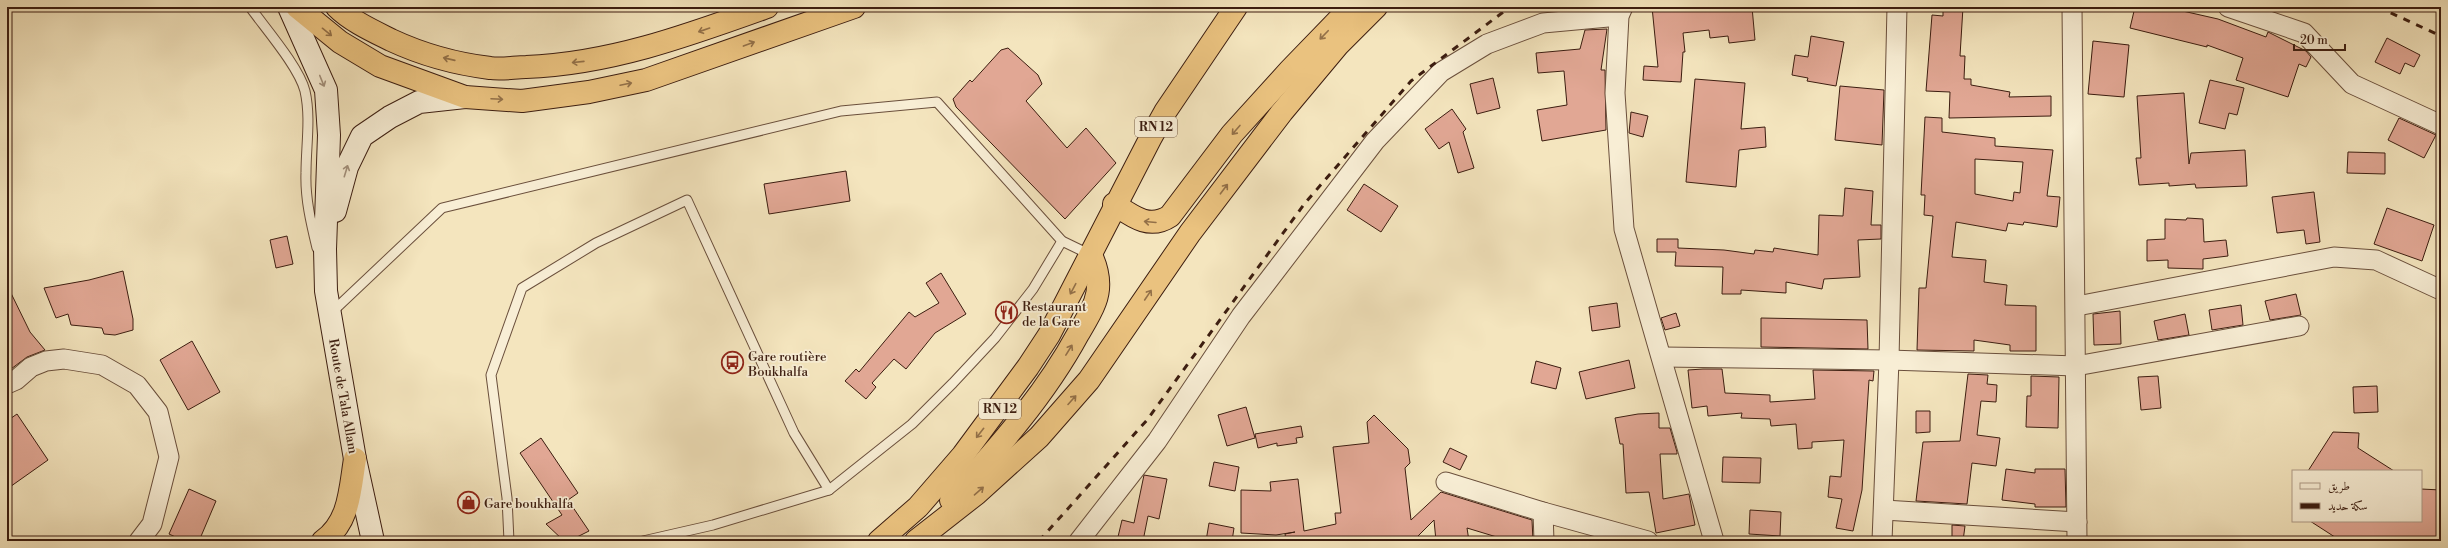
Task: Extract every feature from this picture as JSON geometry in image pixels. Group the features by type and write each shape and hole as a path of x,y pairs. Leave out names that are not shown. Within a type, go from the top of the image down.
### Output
{"highway":[{"path":"297,7 340,42 380,66 465,97 522,101 589,92 646,80 854,7"},
{"path":"337,7 374,31 412,50 491,68 540,66 590,61 640,50 700,31 767,7"},
{"name":"RN 12","path":"879,541 918,507 963,455 1003,404 1050,335 1092,255 1114,204 1165,112 1236,7"},
{"path":"1114,204 1147,223 1163,221 1170,216 1232,134 1290,70 1351,7"},
{"path":"916,541 976,494 1039,437 1089,380 1190,233 1277,119 1338,45 1376,7"},
{"name":"RN 12","path":"911,541 951,500 1000,444 1039,395 1070,350 1096,298 1098,273 1092,255"},
{"path":"323,541 338,526 345,514 355,459"}],"main road":[{"path":"289,7 326,90 328,135 324,249"},
{"path":"324,249 347,167 362,136 390,117 419,102 465,97"},
{"name":"Route de Tala Allam","path":"324,249 326,291 355,459 373,541"}],"street":[{"path":"1882,541 1890,360 1897,7"},
{"path":"2072,7 2077,306 2077,541"},
{"path":"2228,7 2304,33 2352,84 2441,125"},
{"path":"1079,541 1157,441 1241,316 1375,141 1441,72 1487,44 1543,23 1621,11 1615,93 1624,229 1714,541"},
{"path":"2077,306 2334,257 2376,260 2441,290"},
{"path":"1662,357 1890,360 2076,366 2299,326"},
{"path":"7,384 16,380 30,367 46,361 64,359 102,365 136,385 158,412 169,457 152,524 139,541"},
{"path":"1446,482 1543,512 1648,541"},
{"path":"1884,510 2077,522"},
{"path":"1543,512 1544,541"}],"lane":[{"path":"250,7 295,70 304,90 308,135 306,173 309,210 326,291"},
{"path":"330,314 442,208 841,111 937,102 1062,240 1092,255"},
{"path":"509,541 507,498 491,375 522,288 596,242 687,200 794,433 829,490"},
{"path":"643,541 713,525 829,490 912,424 953,383 1033,289 1062,240"}],"building":[{"path":"1652,7 1752,7 1755,40 1729,43 1728,36 1710,38 1709,30 1683,33 1685,52 1683,52 1681,82 1643,80 1644,66 1658,67"},
{"path":"1943,7 1963,7 1960,56 1965,56 1964,79 1971,79 1971,85 2010,92 2009,97 2051,96 2051,116 1949,118 1950,92 1926,91 1932,15 1943,16"},
{"path":"2135,7 2165,7 2218,19 2266,37 2268,32 2306,51 2311,57 2306,67 2299,64 2288,97 2236,80 2243,58 2207,45 2207,47 2130,28"},
{"path":"1607,29 1601,70 1605,70 1606,130 1542,141 1537,110 1567,105 1564,71 1538,73 1536,53 1580,49 1585,30"},
{"path":"1811,36 1844,42 1836,86 1807,81 1808,78 1792,75 1795,55 1808,57"},
{"path":"2387,38 2420,55 2414,67 2405,63 2400,74 2375,62"},
{"path":"2093,41 2129,45 2124,97 2088,94"},
{"path":"1008,48 1038,75 1042,84 1026,101 1067,148 1086,128 1116,163 1065,219 956,107 953,99 970,80 972,82 1001,50"},
{"path":"1493,78 1500,108 1477,114 1470,84"},
{"path":"1695,79 1745,83 1741,129 1765,127 1766,147 1739,150 1736,187 1686,182"},
{"path":"2210,80 2244,88 2237,115 2229,113 2225,129 2199,123"},
{"path":"1840,86 1884,90 1882,145 1835,140"},
{"path":"2184,93 2189,164 2191,153 2245,150 2247,186 2196,188 2195,184 2169,186 2169,183 2139,185 2136,158 2141,158 2137,96"},
{"path":"1452,109 1466,129 1463,132 1474,168 1458,173 1449,142 1439,149 1425,129"},
{"path":"1631,112 1648,116 1643,137 1629,133"},
{"path":"1925,117 1942,118 1942,132 1995,138 1995,146 2053,150 2047,196 2060,197 2057,227 2024,222 2023,225 2008,223 2006,231 1956,222 1952,257 1986,260 1984,282 2007,285 2005,305 2036,306 2036,351 2010,351 2010,345 1974,340 1974,351 1917,350 1919,288 1926,288 1933,216 1924,215 1925,195 1921,195","holes":["1975,159 2023,162 2020,193 2014,192 2013,201 1975,194"]},
{"path":"2399,118 2436,135 2424,158 2388,140"},
{"path":"2348,152 2385,153 2385,174 2347,173"},
{"path":"846,171 850,201 769,214 764,184"},
{"path":"1364,184 1398,206 1381,232 1347,210"},
{"path":"1845,188 1873,191 1871,225 1881,225 1881,239 1858,240 1860,277 1824,279 1822,289 1786,282 1786,293 1741,290 1741,294 1722,294 1723,267 1675,266 1676,252 1657,252 1657,239 1678,239 1678,248 1724,250 1754,254 1755,250 1773,252 1774,248 1818,255 1819,215 1843,216"},
{"path":"2314,192 2320,242 2306,244 2304,230 2277,233 2272,197"},
{"path":"2387,208 2434,225 2422,261 2374,244"},
{"path":"2187,218 2203,219 2204,242 2226,240 2228,256 2203,259 2203,269 2168,268 2168,260 2147,261 2147,240 2165,239 2165,219 2186,220"},
{"path":"287,236 293,264 276,268 270,240"},
{"path":"123,271 133,319 133,330 115,335 104,334 102,328 71,325 68,314 56,318 44,288 89,280"},
{"path":"941,273 966,314 935,333 906,369 894,359 872,383 876,387 866,399 845,381 856,369 859,372 909,312 915,317 939,303 926,283"},
{"path":"7,285 30,332 45,350 27,357 7,372"},
{"path":"2296,294 2301,315 2270,320 2265,301"},
{"path":"1617,303 1620,327 1592,331 1589,307"},
{"path":"2241,305 2243,325 2212,330 2209,310"},
{"path":"2120,311 2121,344 2094,345 2093,314"},
{"path":"1676,313 1680,326 1665,330 1661,318"},
{"path":"2185,314 2189,335 2158,340 2154,321"},
{"path":"1761,318 1867,320 1868,349 1761,347"},
{"path":"192,341 220,392 188,410 160,360"},
{"path":"1629,360 1635,388 1586,399 1579,372"},
{"path":"1536,361 1561,368 1556,389 1531,383"},
{"path":"1722,369 1725,393 1770,395 1770,402 1815,399 1813,370 1874,371 1873,381 1869,380 1862,490 1853,531 1836,528 1842,499 1828,497 1830,476 1841,477 1844,440 1812,442 1812,448 1798,449 1796,424 1771,426 1770,419 1741,418 1742,413 1708,416 1707,406 1692,408 1688,370"},
{"path":"1968,374 1988,375 1987,384 1997,385 1996,402 1981,401 1977,435 2000,438 1996,466 1972,463 1967,504 1916,501 1923,442 1960,441"},
{"path":"2031,376 2059,377 2058,428 2026,427 2027,396 2031,396"},
{"path":"2158,376 2161,408 2141,410 2138,377"},
{"path":"2377,386 2378,412 2354,413 2353,387"},
{"path":"1246,407 1255,438 1227,446 1218,415"},
{"path":"1916,411 1930,411 1930,432 1916,433"},
{"path":"1659,413 1659,428 1670,428 1677,452 1677,454 1660,454 1663,499 1689,494 1695,525 1656,533 1649,492 1626,493 1623,444 1620,444 1615,418 1638,414"},
{"path":"17,414 48,460 7,489 7,421"},
{"path":"1374,415 1408,449 1410,463 1405,468 1411,520 1441,492 1532,520 1533,541 1500,541 1500,538 1467,528 1469,541 1436,541 1434,520 1413,541 1286,541 1285,534 1295,532 1276,535 1241,533 1241,490 1271,491 1270,482 1298,479 1304,531 1336,524 1335,513 1341,513 1333,447 1369,443 1367,422"},
{"path":"1301,426 1303,437 1296,438 1297,443 1277,446 1277,443 1258,448 1255,434"},
{"path":"2333,432 2359,433 2358,448 2392,470 2309,470"},
{"path":"541,438 578,493 568,500 589,531 569,541 564,541 546,524 562,515 520,453"},
{"path":"1450,448 1467,456 1460,470 1443,462"},
{"path":"1723,457 1761,458 1760,483 1722,482"},
{"path":"1214,462 1239,467 1235,491 1209,486"},
{"path":"2006,469 2035,473 2035,469 2065,469 2066,507 2035,507 2035,504 2002,500"},
{"path":"1144,475 1167,479 1159,519 1148,516 1143,541 1117,541 1122,520 1134,523"},
{"path":"189,489 216,501 199,541 184,541 169,534"},
{"path":"2422,489 2441,490 2441,540 2398,537 2398,541 2341,541 2312,522 2422,522"},
{"path":"1750,510 1781,512 1780,536 1749,534"},
{"path":"1209,523 1234,528 1232,541 1206,541"},
{"path":"1952,525 1965,526 1963,541 1952,541"}],"railway":[{"path":"1039,541 1147,420 1305,203 1411,81 1510,7"},
{"path":"2378,7 2441,36"}],"place":[{"name":"Restaurant de la Gare","path":"1007,313"},
{"name":"Gare routière Boukhalfa","path":"733,363"},
{"name":"Gare boukhalfa","path":"469,503"}]}
